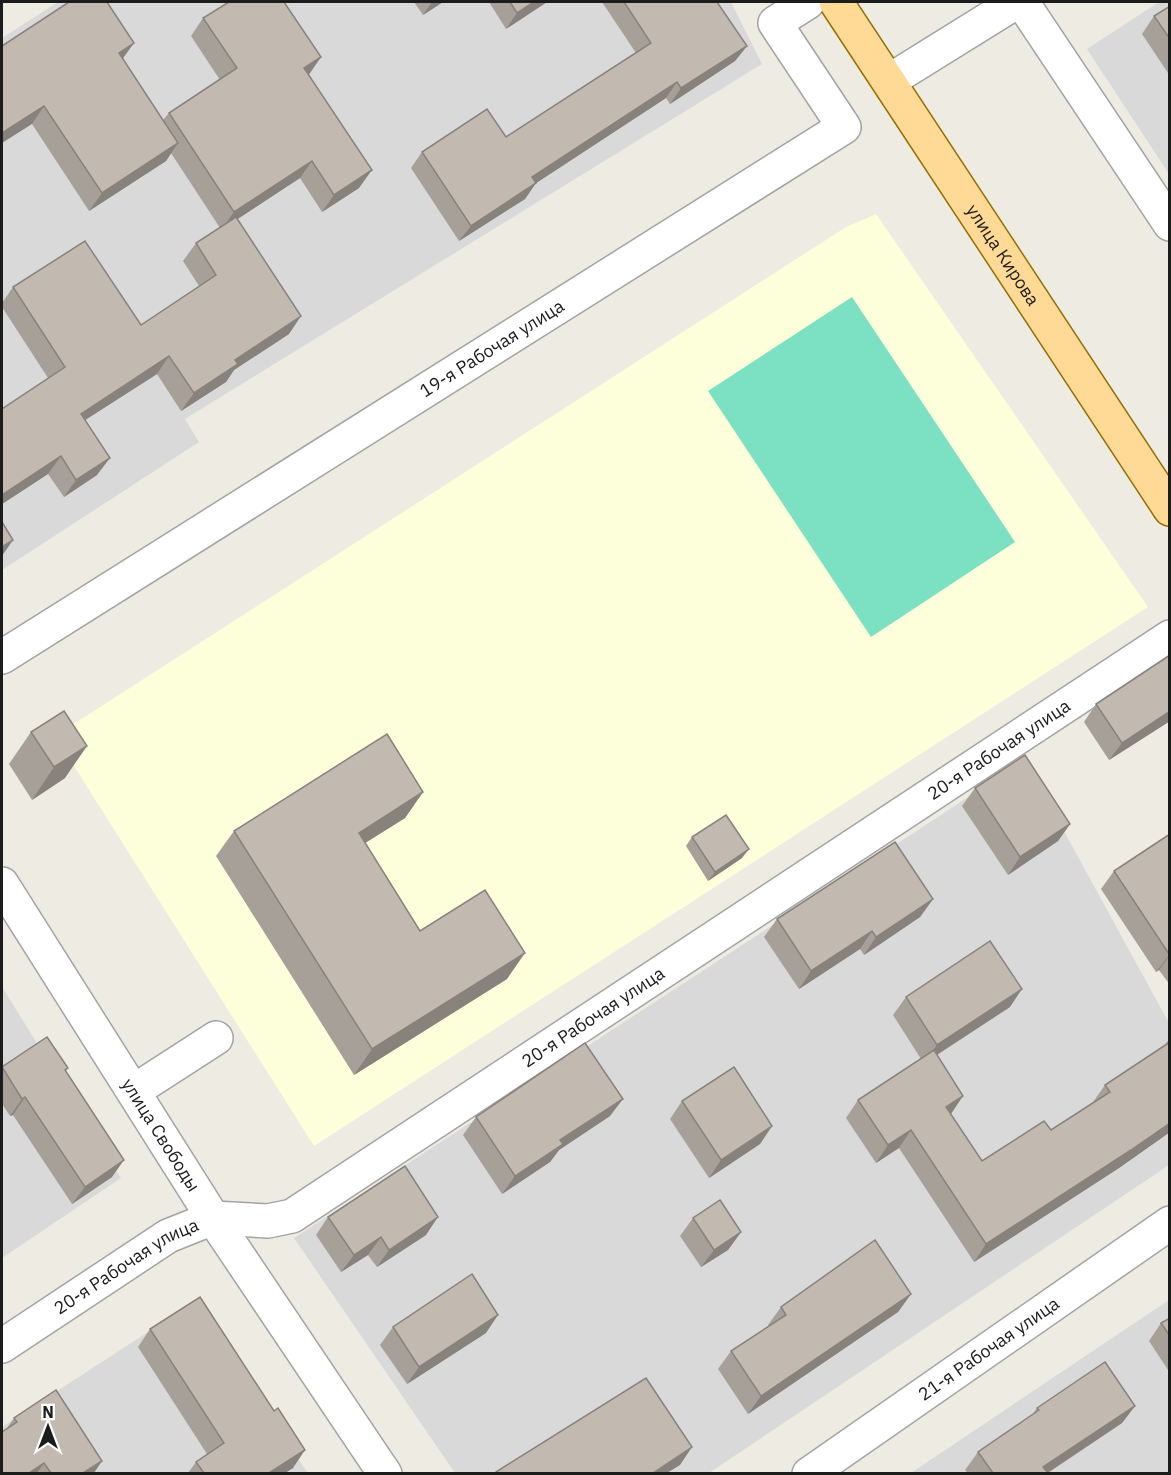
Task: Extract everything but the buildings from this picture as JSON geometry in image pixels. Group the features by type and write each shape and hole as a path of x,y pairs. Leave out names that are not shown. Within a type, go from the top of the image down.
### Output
{"main road":[{"name":"улица Кирова","path":"836,2 1170,509"}],"street":[{"name":"19-я Рабочая улица","path":"2,657 844,127 775,23 808,2"},
{"path":"889,81 1016,2"},
{"path":"1022,2 1170,224"},
{"name":"20-я Рабочая улица","path":"2,1347 168,1236 213,1218 268,1221 292,1216 1170,637"},
{"name":"улица Свободы","path":"2,884 213,1218 385,1473"},
{"path":"134,1091 216,1038"},
{"name":"21-я Рабочая улица","path":"808,1473 1170,1223"}],"shaded area":[{"path":"58,2 731,2 762,64 185,419 199,442 2,570 2,38"},
{"path":"1159,2 1169,2 1169,174 1087,49"},
{"path":"876,214 1148,607 314,1146 55,736 846,227"},
{"path":"1025,760 1169,1023 1169,1165 709,1473 455,1473 294,1238"},
{"path":"2,987 121,1178 2,1258"},
{"path":"1169,1300 1169,1473 911,1473"},
{"path":"191,1304 308,1473 2,1474 2,1427"}],"green space":[{"path":"852,297 1015,542 871,637 708,391"}]}
